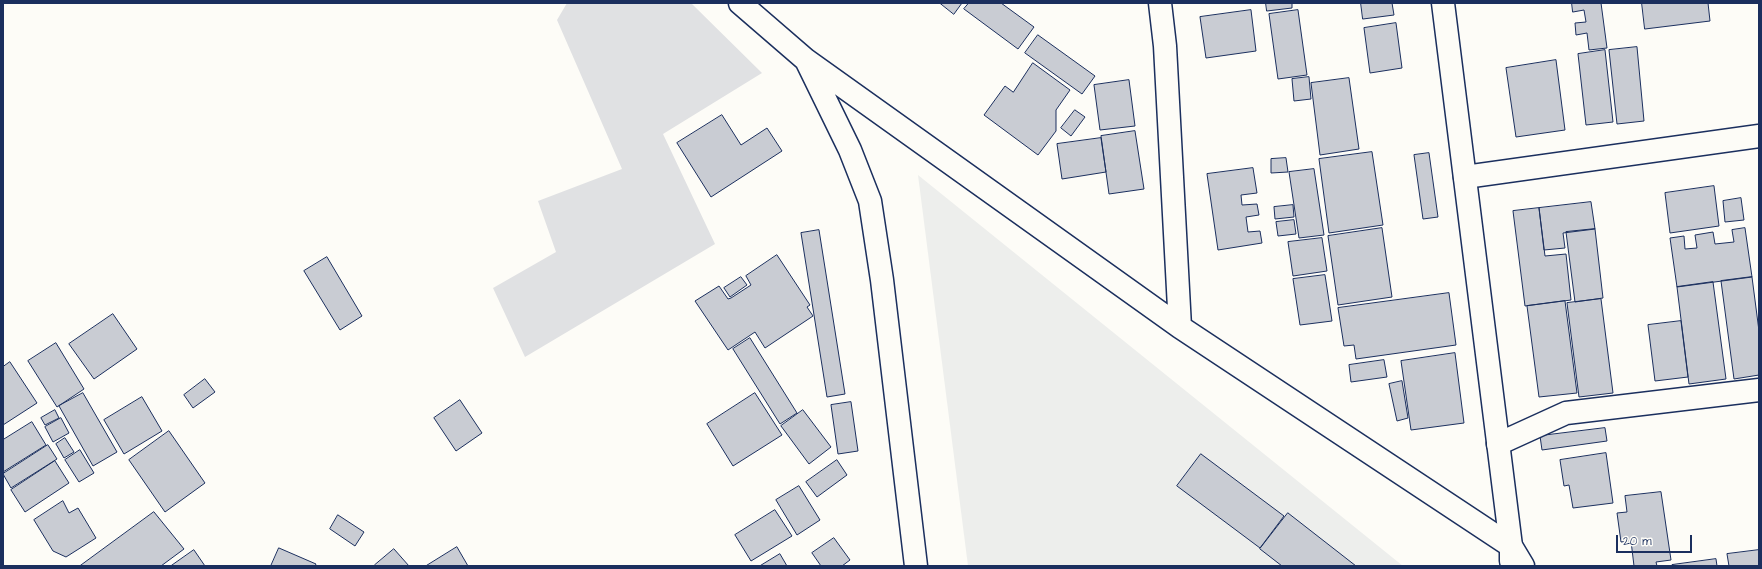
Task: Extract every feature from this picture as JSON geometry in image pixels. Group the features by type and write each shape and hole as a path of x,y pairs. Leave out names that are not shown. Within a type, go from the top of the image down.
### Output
{"street":[{"path":"740,3 806,60 1180,327 1511,556 1523,566"},
{"path":"1160,3 1165,46 1180,327"},
{"path":"1443,3 1511,556"},
{"path":"806,60 850,150 870,201 882,280 916,566"},
{"path":"1465,177 1759,136"},
{"path":"1498,444 1566,413 1759,390"}],"shaded area":[{"path":"567,3 691,3 762,73 663,134 715,244 525,357 493,288 556,252 538,201 622,169 557,20"},
{"path":"918,175 1403,566 968,566"}],"building":[{"path":"940,3 962,3 954,14"},
{"path":"969,3 1001,3 1034,27 1018,49 964,9"},
{"path":"1266,3 1292,3 1292,8 1267,11"},
{"path":"1361,3 1392,3 1394,15 1363,19"},
{"path":"1572,3 1601,3 1607,48 1589,50 1587,33 1576,35 1575,23 1586,22 1584,10 1573,12"},
{"path":"1642,3 1708,3 1710,21 1645,29"},
{"path":"1251,10 1256,51 1206,58 1200,17"},
{"path":"1298,10 1307,75 1278,79 1269,14"},
{"path":"1396,23 1402,68 1370,73 1364,28"},
{"path":"1038,35 1095,76 1082,94 1025,53"},
{"path":"1637,47 1644,121 1617,124 1609,50"},
{"path":"1605,50 1613,122 1586,125 1578,54"},
{"path":"1556,60 1565,130 1516,137 1506,68"},
{"path":"1033,63 1070,90 1056,110 1056,131 1038,155 984,115 1005,86 1013,92"},
{"path":"1309,77 1311,99 1294,101 1292,79"},
{"path":"1349,78 1359,149 1320,155 1311,83"},
{"path":"1129,80 1135,126 1100,130 1094,85"},
{"path":"1075,110 1085,117 1071,136 1061,128"},
{"path":"722,115 741,145 767,128 782,151 711,197 677,143"},
{"path":"1135,131 1144,189 1109,194 1101,136"},
{"path":"1101,138 1106,172 1062,179 1057,144"},
{"path":"1372,152 1383,225 1329,233 1319,159"},
{"path":"1429,153 1438,217 1423,219 1414,155"},
{"path":"1286,158 1288,172 1271,173 1271,159"},
{"path":"1253,168 1257,193 1241,195 1242,205 1257,204 1259,215 1246,217 1248,232 1260,231 1262,243 1218,250 1207,174"},
{"path":"1314,169 1324,235 1299,238 1289,172"},
{"path":"1714,186 1719,226 1670,233 1665,193"},
{"path":"1741,198 1744,220 1725,222 1723,201"},
{"path":"1591,202 1595,229 1563,233 1565,248 1544,250 1539,208"},
{"path":"1293,205 1294,217 1275,219 1274,207"},
{"path":"1539,208 1545,256 1566,254 1571,300 1525,306 1513,211"},
{"path":"1294,220 1296,234 1278,236 1276,222"},
{"path":"1382,228 1392,297 1338,305 1328,236"},
{"path":"1745,228 1752,277 1677,287 1670,238 1684,236 1685,249 1697,248 1695,235 1713,232 1715,244 1734,242 1732,230"},
{"path":"1595,229 1603,298 1575,302 1566,232"},
{"path":"819,230 845,394 827,397 801,233"},
{"path":"1322,238 1327,271 1293,276 1288,242"},
{"path":"777,255 810,305 807,307 813,316 765,348 755,332 728,350 695,301 719,286 728,299 731,298 751,285 746,276"},
{"path":"327,257 362,316 340,330 304,271"},
{"path":"1325,275 1332,321 1300,325 1293,279"},
{"path":"741,277 747,285 730,297 724,288"},
{"path":"1752,277 1759,331 1759,375 1734,379 1721,281"},
{"path":"1713,282 1726,379 1689,384 1677,287"},
{"path":"1449,293 1456,345 1356,359 1354,345 1344,346 1338,308"},
{"path":"1601,299 1613,393 1579,397 1567,303"},
{"path":"1565,301 1577,393 1539,397 1527,306"},
{"path":"113,314 137,349 94,379 69,344"},
{"path":"1681,321 1688,377 1655,381 1648,325"},
{"path":"750,338 797,413 780,424 733,349"},
{"path":"56,343 84,389 57,407 28,361"},
{"path":"1455,353 1464,423 1411,430 1401,361"},
{"path":"1384,360 1387,377 1351,382 1349,365"},
{"path":"10,362 37,403 3,425 3,367"},
{"path":"205,379 215,392 193,408 184,395"},
{"path":"1402,381 1408,418 1397,421 1389,384"},
{"path":"83,393 117,452 93,466 59,406"},
{"path":"755,393 782,435 733,466 707,424"},
{"path":"142,397 162,431 124,454 104,420"},
{"path":"460,400 482,433 456,451 434,418"},
{"path":"851,402 858,451 838,454 831,405"},
{"path":"55,410 59,418 45,425 41,418"},
{"path":"803,410 831,447 809,464 781,426"},
{"path":"61,418 69,433 53,442 45,427"},
{"path":"32,422 46,445 3,472 3,440"},
{"path":"1605,428 1607,441 1542,450 1540,436"},
{"path":"169,431 205,483 165,512 129,460"},
{"path":"65,438 74,452 64,458 56,444"},
{"path":"48,445 57,459 11,488 3,474"},
{"path":"80,450 94,473 79,482 65,460"},
{"path":"1606,453 1613,503 1573,508 1569,485 1564,486 1560,460"},
{"path":"1201,454 1284,516 1260,548 1177,486"},
{"path":"837,460 847,475 817,497 806,482"},
{"path":"55,461 69,483 25,512 11,490"},
{"path":"799,486 820,520 797,535 776,500"},
{"path":"1661,492 1671,560 1656,562 1657,566 1634,566 1631,541 1621,542 1617,513 1627,512 1625,496"},
{"path":"63,501 69,513 78,508 96,538 66,557 53,551 34,520"},
{"path":"775,510 792,536 751,561 735,535"},
{"path":"154,512 184,549 161,566 80,566"},
{"path":"1288,513 1356,566 1282,566 1260,549"},
{"path":"338,515 364,532 355,546 330,529"},
{"path":"834,538 850,560 842,566 821,566 812,553"},
{"path":"457,547 468,566 426,566"},
{"path":"279,548 316,564 315,566 271,566"},
{"path":"394,549 409,566 375,565"},
{"path":"194,550 205,566 171,566"},
{"path":"1759,550 1759,566 1729,566 1727,554"},
{"path":"780,554 787,566 760,566"},
{"path":"1716,559 1717,566 1672,566 1672,565"}]}
